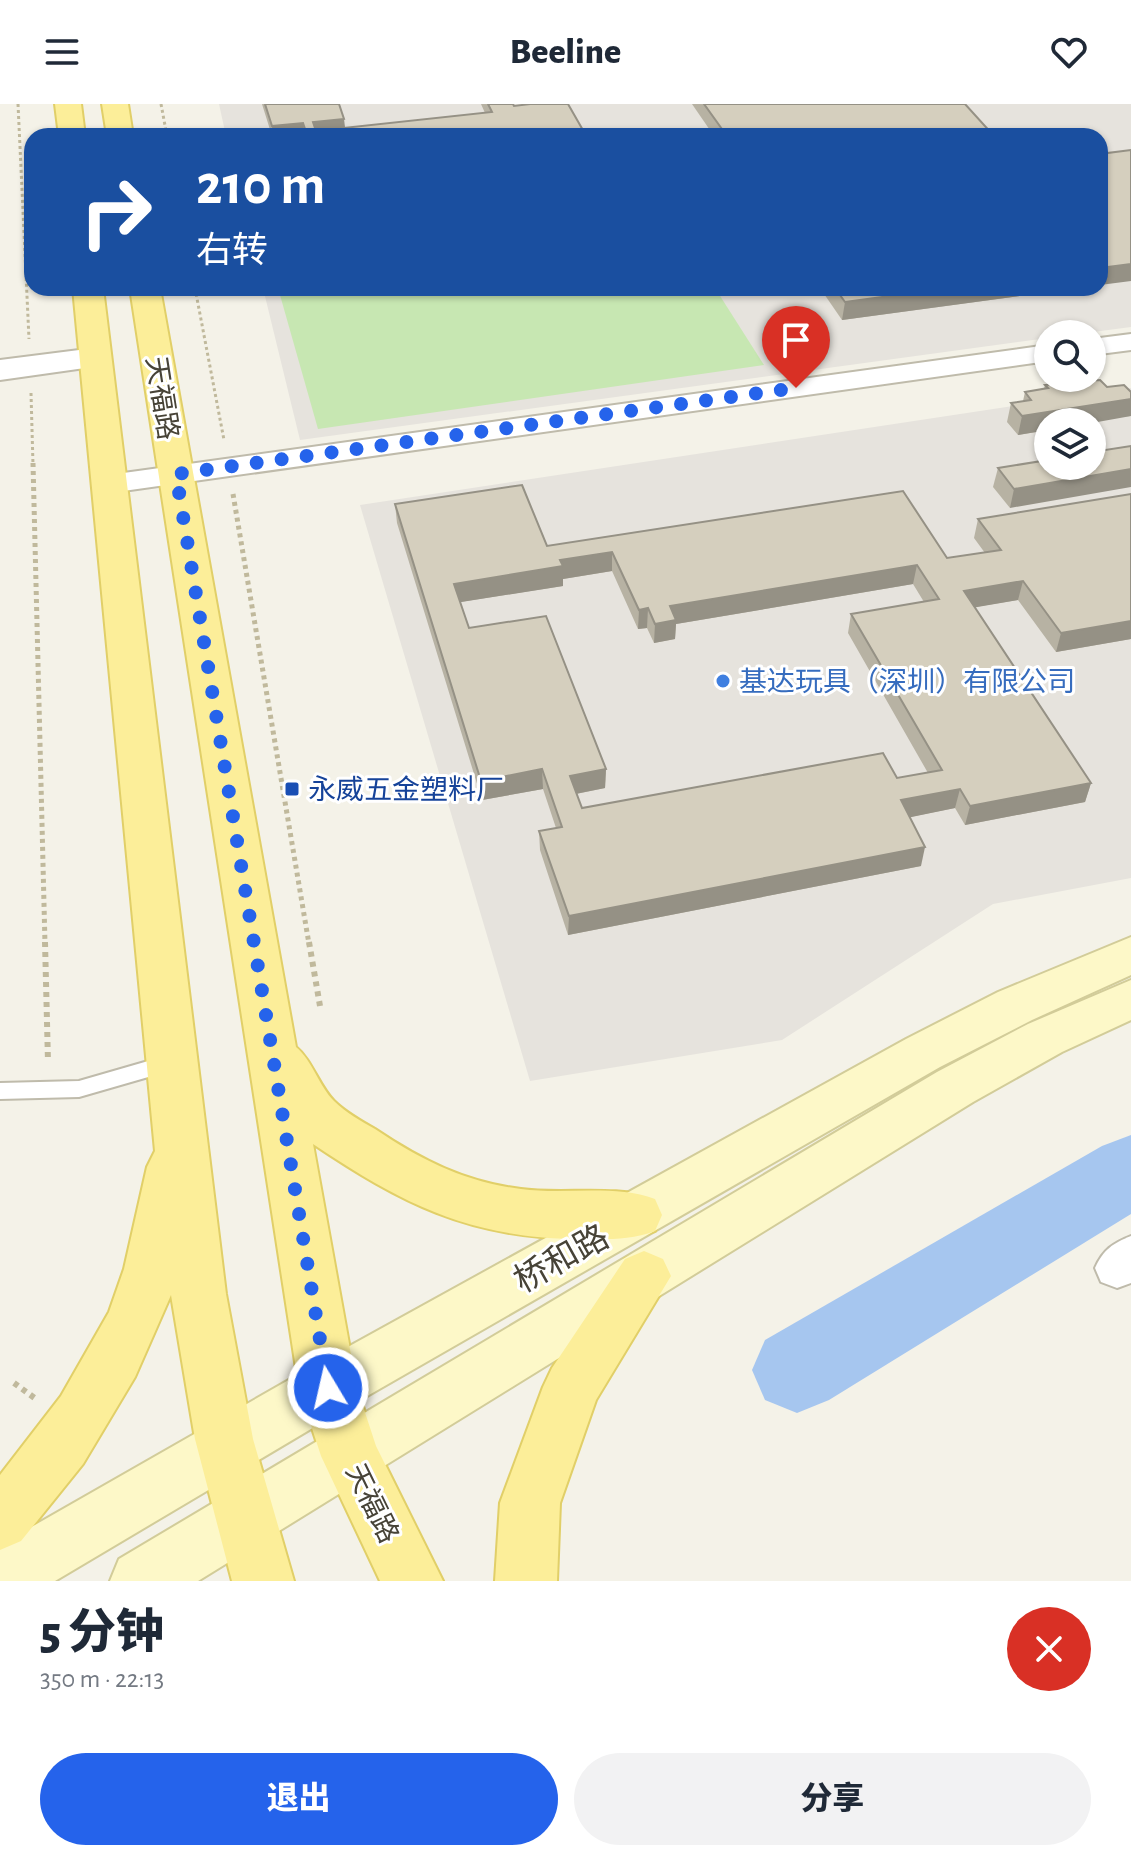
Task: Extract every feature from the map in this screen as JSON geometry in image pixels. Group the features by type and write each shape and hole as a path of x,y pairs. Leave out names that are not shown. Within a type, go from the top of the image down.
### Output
{"main road":[{"path":"68,104 71,128"},
{"path":"115,104 119,128"},
{"path":"89,296 180,1138 206,1339 243,1522 263,1581"},
{"name":"天福路","path":"146,296 328,1388 350,1456 412,1581"},
{"name":"桥和路","path":"0,1579 328,1388 923,1053 1015,1006 1131,955"},
{"name":"桥和路","path":"141,1581 243,1522 955,1087 1045,1038 1131,999"},
{"path":"271,1045 314,1114 375,1159 429,1189 486,1209 551,1217 636,1215"},
{"path":"0,1520 23,1495 89,1404 143,1297 180,1138"},
{"path":"526,1581 530,1503 572,1387 644,1276"}],"street":[{"path":"1106,345 1131,342"},
{"path":"109,484 1034,355"},
{"path":"15,368 95,358"}],"lane":[{"path":"0,1091 79,1089 172,1063"}],"path":[{"path":"18,104 15,368 49,1090"},
{"path":"161,104 166,128"},
{"path":"197,296 229,466 320,1006"}],"shaded area":[{"path":"219,104 1131,104 1131,327 1106,330 1106,320 1034,320 1034,340 300,440 265,296 1108,296 1108,128 224,128"},
{"path":"1131,388 1131,878 993,904 782,1040 530,1081 360,505"}],"green space":[{"path":"280,296 720,296 764,365 318,429"}],"building":[{"path":"265,104 339,104 344,119 313,122 315,128 305,128 303,123 272,126"},
{"path":"488,104 568,104 582,128 344,128 492,112"},
{"path":"704,104 965,104 987,128 721,128"},
{"path":"1131,150 1131,264 1108,267 1108,153"},
{"path":"841,296 890,296 845,302"},
{"path":"1124,385 1131,392 1131,399 1073,408 1034,408 1034,414 1022,416 1011,403 1031,400 1025,392 1106,392 1106,386"},
{"path":"1131,446 1131,469 1106,473 1106,450"},
{"path":"1034,462 1034,480 1067,480 1014,489 998,468"},
{"path":"522,485 547,546 903,491 947,558 1001,550 978,519 1131,494 1131,621 1061,633 1023,581 964,591 1091,783 970,806 960,789 901,800 925,847 569,916 539,831 562,827 542,769 481,781 395,504","holes":["612,552 639,610 648,608 655,624 676,620 670,606 917,565 939,599 851,614 942,770 897,778 883,753 582,808 570,776 606,769 546,616 469,628 454,584 563,566 560,560"]}],"waterway":[{"path":"797,1370 1131,1171"}],"place":[{"name":"基达玩具（深圳）有限公司","path":"723,681"},
{"name":"永威五金塑料厂","path":"292,789"}],"route":[{"path":"328,1388 176,474 796,388"}]}
